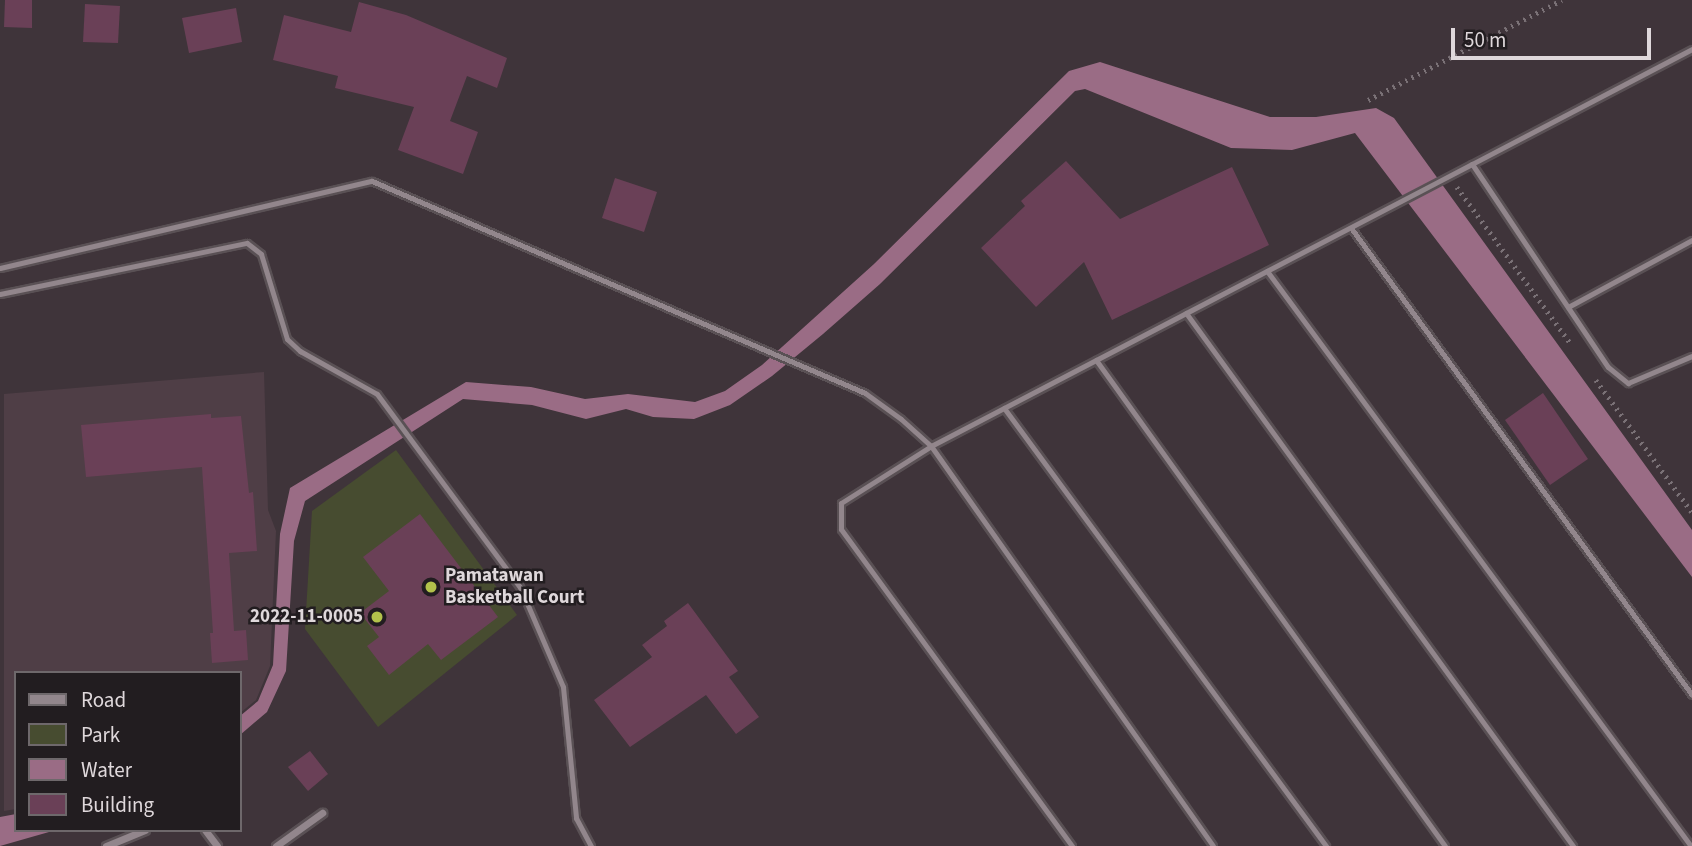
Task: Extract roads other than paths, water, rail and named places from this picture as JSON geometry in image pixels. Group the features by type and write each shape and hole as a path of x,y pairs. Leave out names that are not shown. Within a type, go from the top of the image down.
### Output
{"street":[{"path":"276,846 323,813"},
{"path":"106,846 140,832"}],"lane":[{"path":"1072,846 841,529 841,503 930,446 1692,49"},
{"path":"1472,164 1608,368 1628,383 1692,356"},
{"path":"0,268 372,181 865,393 901,419 930,446 1213,846"},
{"path":"1351,228 1692,695"},
{"path":"1568,307 1692,240"},
{"path":"0,294 247,243 261,254 287,339 300,351 377,394 520,587 563,687 576,818 591,846"},
{"path":"1267,271 1691,846"},
{"path":"1186,313 1573,846"},
{"path":"1096,360 1445,846"},
{"path":"1004,408 1326,846"}],"water":[{"path":"1100,62 1270,117 1316,117 1376,108 1394,118 1692,530 1692,577 1355,133 1292,150 1231,148 1085,89 1075,91 880,284 772,376 730,405 694,419 653,417 626,409 586,419 532,405 463,399 305,501 294,541 286,671 267,712 242,733 242,714 258,701 273,665 280,534 290,488 466,382 531,387 585,399 628,394 695,402 725,391 762,365 874,264 1069,71"},
{"path":"14,814 14,832 49,832 0,846 0,817"}],"place":[{"name":"Pamatawan Basketball Court","path":"431,587"},
{"name":"2022-11-0005","path":"377,617"}]}
